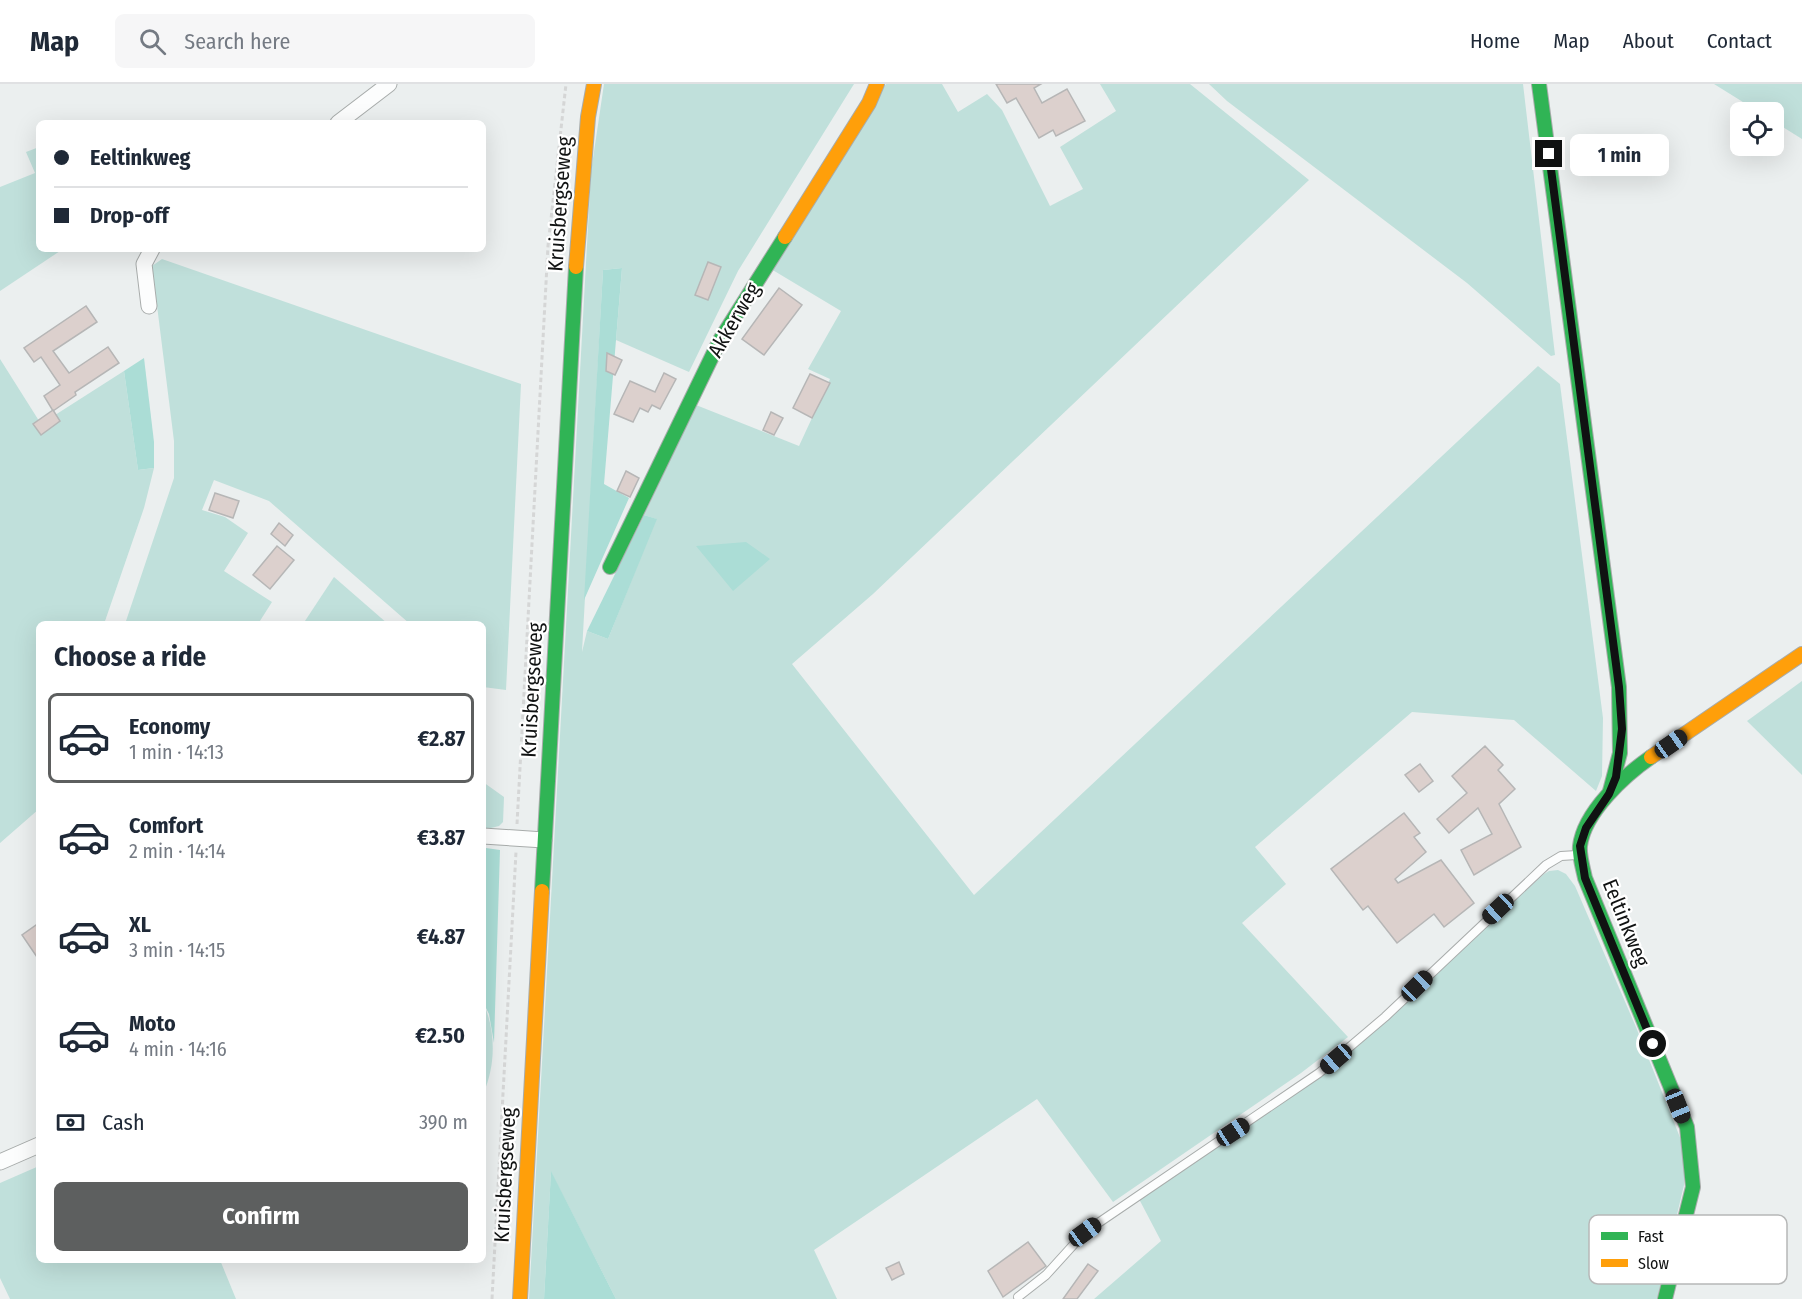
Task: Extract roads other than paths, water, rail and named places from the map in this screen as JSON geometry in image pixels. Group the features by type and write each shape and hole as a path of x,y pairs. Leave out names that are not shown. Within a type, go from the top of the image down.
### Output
{"street":[{"path":"342,120 389,84"},
{"name":"Kruisbergseweg","path":"520,1299 578,236 588,117 594,84"},
{"name":"Akkerweg","path":"610,567 720,340 869,103 877,84"},
{"path":"1539,84 1619,687 1622,729 1616,777 1609,794"},
{"path":"149,306 144,264 150,252"},
{"name":"Eeltinkweg","path":"1686,1215 1693,1188 1687,1127 1585,878 1580,846 1586,828 1609,794 1633,770 1802,654"},
{"path":"486,836 544,840"},
{"path":"0,1162 36,1146"},
{"name":"Eeltinkweg","path":"1665,1299 1669,1284"}],"lane":[{"path":"1018,1297 1046,1275 1085,1232 1319,1073 1385,1017 1546,865 1562,856 1581,854"}]}
